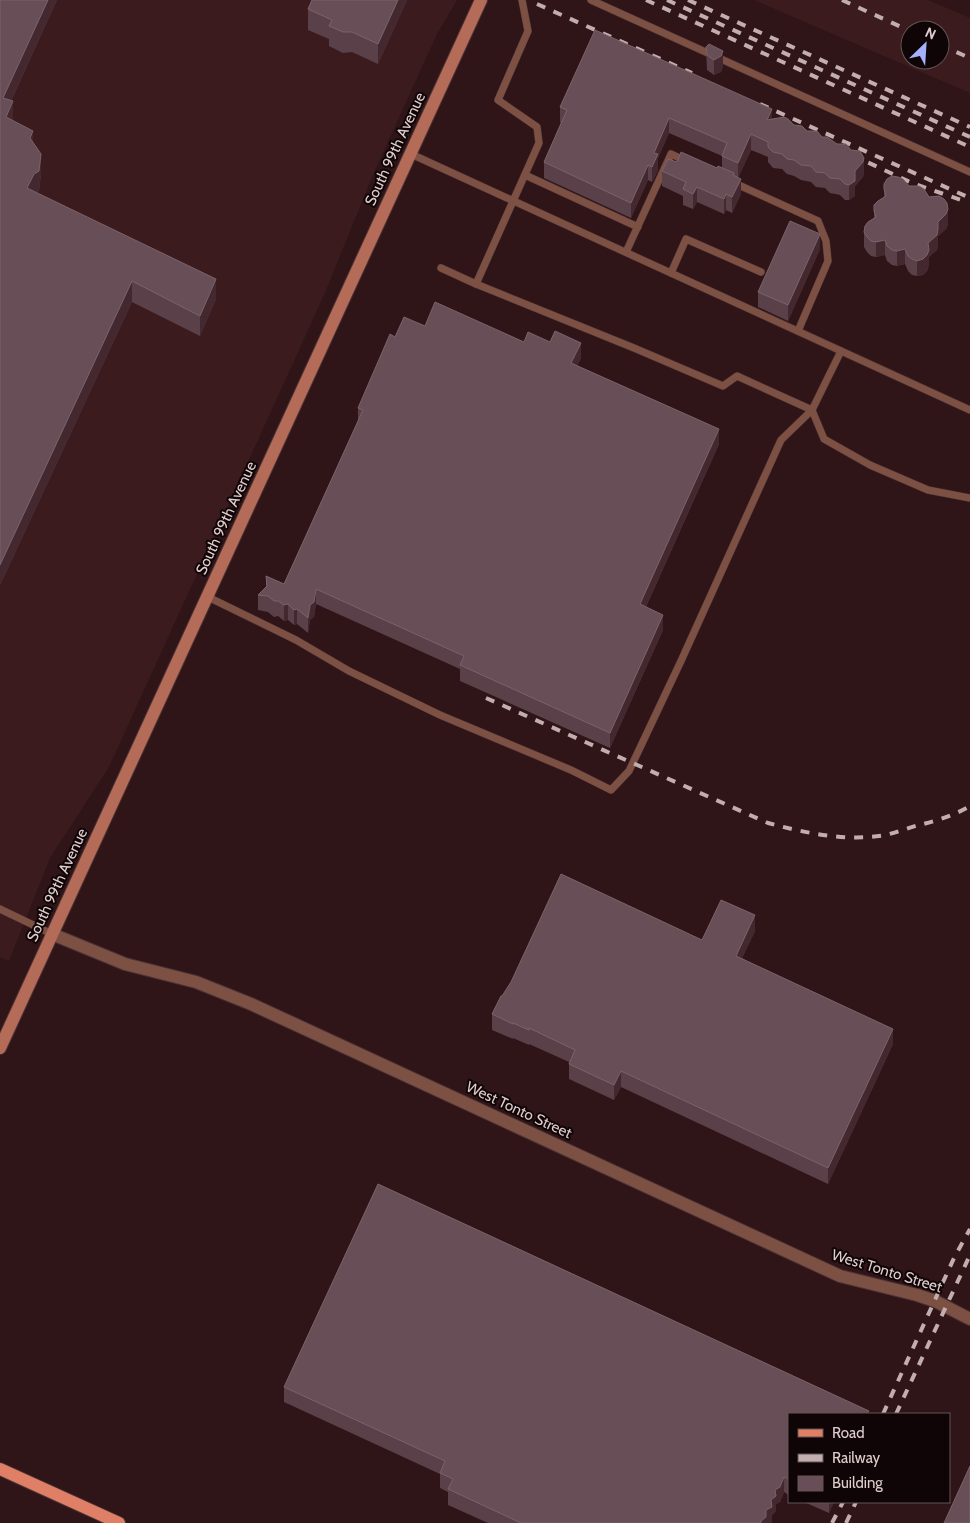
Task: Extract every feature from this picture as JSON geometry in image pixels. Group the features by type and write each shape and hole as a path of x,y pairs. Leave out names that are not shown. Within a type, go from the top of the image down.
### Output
{"main road":[{"name":"South 99th Avenue","path":"0,1048 481,0"},
{"path":"0,1469 119,1523"}],"street":[{"name":"West Tonto Street","path":"52,934 125,964 196,982 251,1004 840,1276 917,1295 935,1301 970,1319"}],"lane":[{"path":"476,284 539,143 537,127 498,100 528,31 522,0"},
{"path":"590,0 970,172"},
{"path":"411,154 970,410"},
{"path":"626,252 671,154 697,166"},
{"path":"525,175 638,227"},
{"path":"723,178 818,222 826,240 828,261 798,331"},
{"path":"671,273 686,239 762,272"},
{"path":"441,268 723,386 737,376 812,410 824,438 870,465 928,490 970,498"},
{"path":"208,597 296,640 349,671 424,707 571,770 611,790 629,770 681,661 780,440 812,410 841,351"},
{"path":"0,909 52,934"}],"shaded area":[{"path":"0,0 457,0 437,34 372,177 324,295 109,767 50,858 9,961 0,957"},
{"path":"754,0 928,0 970,18 970,93 917,70 950,70 950,20 900,20 900,63"}],"building":[{"path":"0,0 48,0 3,98 13,101 6,117 33,131 30,138 41,154 39,171 34,174 27,188 216,279 200,316 132,281 0,565"},
{"path":"312,0 398,0 378,44 352,32 343,32 329,26 332,20 308,9"},
{"path":"595,30 772,109 767,120 784,117 794,125 802,126 807,131 817,131 822,137 827,137 837,144 846,144 851,150 860,151 864,158 855,171 855,181 849,185 845,184 840,179 830,178 825,173 816,172 811,166 801,165 794,160 787,159 782,154 773,152 768,147 768,142 751,134 738,163 722,156 727,143 669,118 654,153 658,154 652,167 648,165 631,203 544,162 567,110 560,107"},
{"path":"709,44 723,51 721,56 714,60 707,55 706,47"},
{"path":"681,152 717,168 718,166 734,173 733,175 741,179 732,197 726,194 724,199 697,187 693,194 683,189 686,182 662,171 668,159 677,162"},
{"path":"892,176 903,179 909,186 919,186 924,189 929,197 939,196 947,203 948,209 946,214 938,222 937,235 928,243 929,250 927,255 917,261 908,256 905,249 892,250 887,246 885,240 871,241 864,232 868,222 876,217 874,205 886,196 884,184"},
{"path":"790,221 820,234 788,305 758,292"},
{"path":"435,302 524,342 528,332 550,342 555,331 581,343 571,363 719,429 640,604 663,615 610,733 460,665 464,656 316,589 314,602 310,605 308,618 288,604 284,605 268,596 258,595 267,586 266,576 284,584 363,410 358,408 390,334 395,337 404,317 425,326"},
{"path":"561,874 702,940 721,900 755,915 736,956 893,1029 828,1168 621,1071 614,1085 569,1064 575,1050 529,1028 529,1030 492,1014 511,982"},
{"path":"378,1184 869,1411 868,1413 788,1413 788,1479 784,1477 780,1487 775,1490 776,1496 771,1500 772,1507 766,1510 766,1517 761,1523 521,1523 448,1489 453,1479 440,1473 445,1461 284,1387"},
{"path":"970,1466 970,1523 944,1523"}],"railway":[{"path":"646,0 970,147"},
{"path":"667,0 970,137"},
{"path":"688,0 970,127"},
{"path":"842,0 900,26"},
{"path":"537,4 692,73"},
{"path":"950,49 970,58"},
{"path":"760,104 970,198"},
{"path":"852,155 912,183 961,200"},
{"path":"486,698 768,823 797,830 841,837 886,835 945,817 970,806"},
{"path":"883,1413 954,1258 970,1229"},
{"path":"896,1413 970,1255"},
{"path":"832,1523 842,1503"},
{"path":"846,1523 856,1503"}]}
